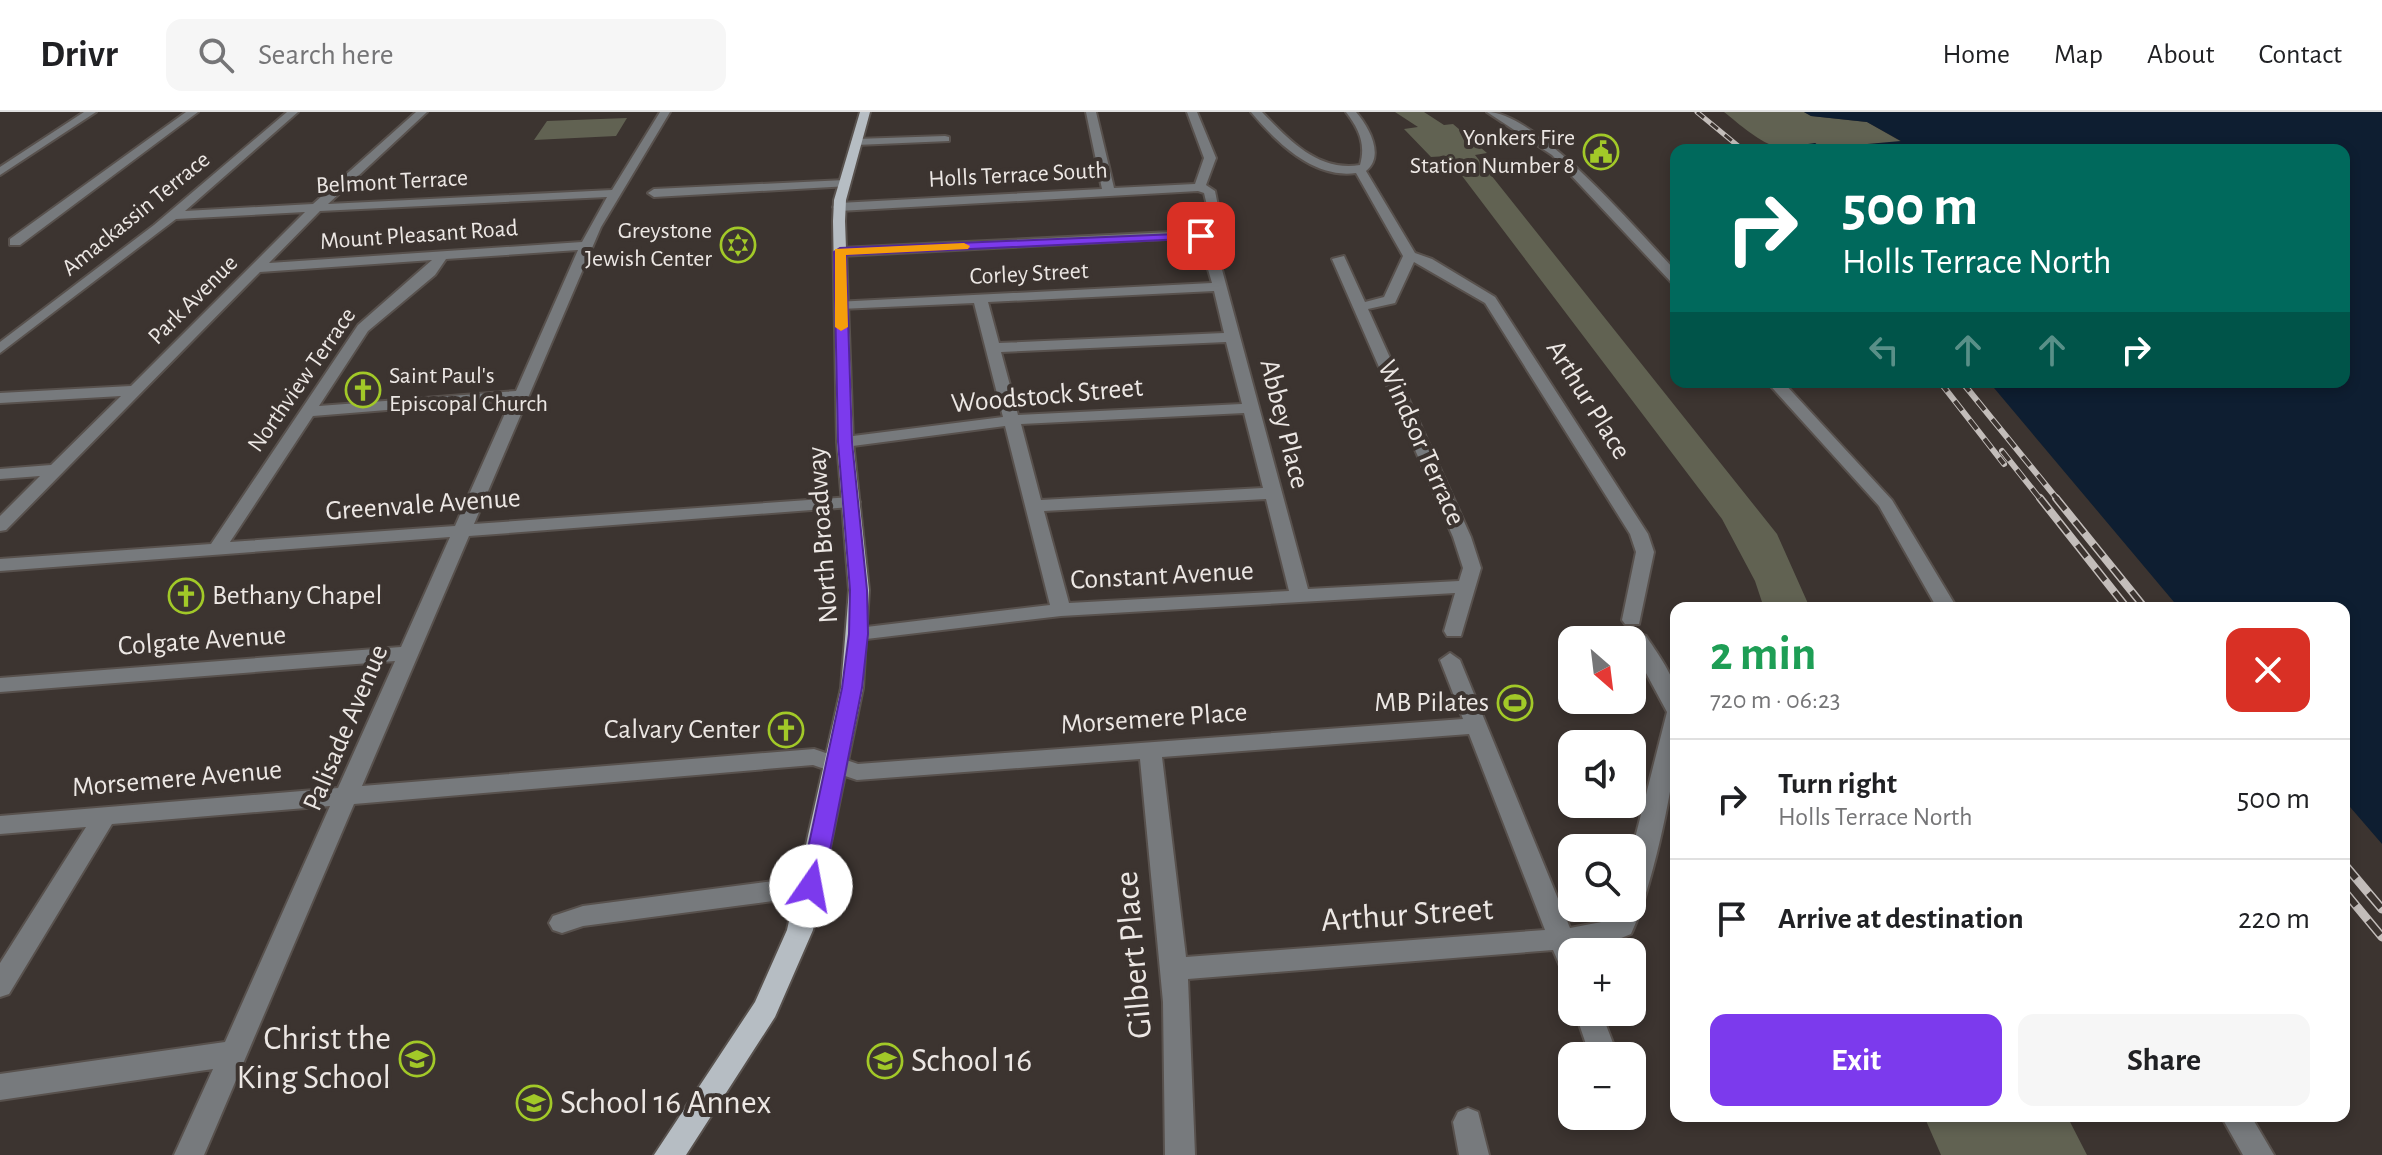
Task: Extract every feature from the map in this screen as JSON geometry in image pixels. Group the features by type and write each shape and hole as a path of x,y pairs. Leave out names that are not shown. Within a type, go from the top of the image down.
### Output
{"main road":[{"name":"North Broadway","path":"669,1155 765,1009 800,930 852,688 859,590 845,442 839,207 865,112"}],"street":[{"path":"0,172 91,112"},
{"path":"15,242 193,112"},
{"name":"Amackassin Terrace","path":"0,349 8,337 173,215 293,112"},
{"name":"Park Avenue","path":"0,526 255,268 422,112"},
{"name":"Palisade Avenue","path":"189,1155 586,246 614,193 665,112"},
{"path":"1091,112 1109,192"},
{"path":"840,252 1220,233 1209,191 1200,187 1210,158 1192,112"},
{"path":"1256,112 1289,146 1313,161 1331,169 1365,168 1369,136 1351,112"},
{"path":"1492,112 1556,153 1670,273"},
{"path":"856,142 945,139"},
{"path":"1359,169 1410,256 1390,300 1361,307"},
{"path":"654,193 845,184"},
{"name":"Holls Terrace South","path":"839,207 1200,187"},
{"name":"Belmont Terrace","path":"173,215 614,193"},
{"name":"Mount Pleasant Road","path":"255,268 586,246"},
{"name":"Northview Terrace","path":"218,547 363,328 430,272 442,256"},
{"name":"Arthur Place","path":"1410,256 1427,262 1490,300 1639,534 1645,552 1632,620"},
{"name":"Windsor Terrace","path":"1339,259 1462,537 1472,568 1454,631"},
{"name":"Abbey Place","path":"1214,266 1300,596"},
{"name":"Corley Street","path":"840,305 1220,287"},
{"path":"980,299 1061,610"},
{"path":"993,348 1234,337"},
{"path":"1780,388 1886,504 1943,602"},
{"path":"0,398 136,390"},
{"path":"305,412 521,395"},
{"name":"Woodstock Street","path":"845,442 1012,421 1253,408"},
{"path":"0,474 55,470"},
{"path":"1035,506 1274,493"},
{"name":"Greenvale Avenue","path":"0,565 462,528 851,502"},
{"name":"Constant Avenue","path":"858,634 1061,610 1469,586"},
{"name":"Colgate Avenue","path":"0,685 409,653"},
{"path":"1646,654 1670,700"},
{"path":"1450,660 1563,938"},
{"name":"Morsemere Place","path":"836,764 857,772 1477,726"},
{"path":"1646,841 1670,738"},
{"name":"Gilbert Place","path":"1150,750 1174,969 1181,1090 1180,1155"},
{"name":"Morsemere Avenue","path":"0,825 814,757 836,764"},
{"path":"0,986 105,816"},
{"path":"562,923 583,916 811,886"},
{"name":"Arthur Street","path":"1571,938 1609,933 1622,927 1624,922"},
{"name":"Arthur Street","path":"1174,969 1558,939"},
{"path":"0,1087 234,1053"},
{"path":"1468,1122 1474,1155"},
{"path":"2239,1122 2259,1155"}],"green space":[{"path":"1395,112 1424,112 1444,125 1453,124 1487,153 1475,155 1777,534 1807,602 1762,602 1755,581 1722,519 1447,156 1431,157 1404,129 1418,127"},
{"path":"1724,112 1804,112 1811,116 1867,122 1902,142 1768,144"},
{"path":"627,118 616,136 534,140 547,121"},
{"path":"1927,1122 2070,1122 2087,1155 1941,1155"}],"water":[{"path":"1804,112 2382,112 2382,844 2350,807 2350,602 2174,602 1994,388 2350,388 2350,144 1867,144 1901,141 1867,122 1811,116"}],"railway":[{"path":"1697,112 1736,144"},
{"path":"1945,388 2004,464"},
{"path":"1967,388 2058,500"},
{"path":"2002,451 2041,500"},
{"path":"2040,498 2122,602"},
{"path":"2056,498 2140,602"},
{"path":"2350,871 2382,909"},
{"path":"2350,898 2382,937"}],"slow traffic":[{"path":"841,327 840,252 964,246"}],"place":[{"name":"Yonkers Fire Station Number 8","path":"1601,152"},
{"name":"Greystone Jewish Center","path":"738,245"},
{"name":"Saint Paul's Episcopal Church","path":"363,390"},
{"name":"Bethany Chapel","path":"186,596"},
{"name":"MB Pilates","path":"1515,703"},
{"name":"Calvary Center","path":"786,730"},
{"name":"Christ the King School","path":"417,1059"},
{"name":"School 16","path":"885,1061"},
{"name":"School 16 Annex","path":"534,1103"}],"route":[{"path":"811,886 852,688 858,634 859,590 845,442 840,252 1201,236"}]}
